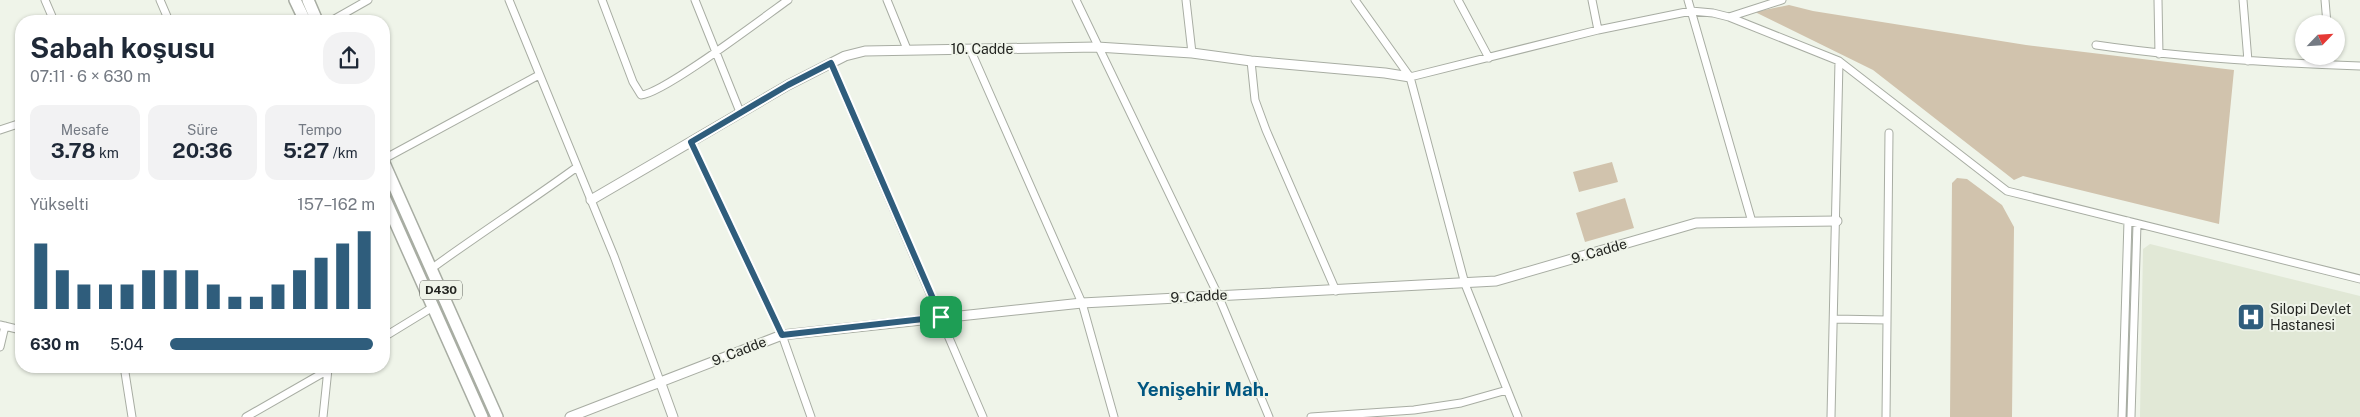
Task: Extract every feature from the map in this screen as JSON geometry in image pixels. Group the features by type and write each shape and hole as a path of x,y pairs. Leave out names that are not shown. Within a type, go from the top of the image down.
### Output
{"highway":[{"path":"295,0 302,15"},
{"path":"308,0 314,15"},
{"name":"D430","path":"390,177 497,417"},
{"name":"D430","path":"390,210 482,417"}],"street":[{"path":"45,0 51,15"},
{"path":"160,0 166,15"},
{"path":"342,15 368,0"},
{"path":"509,0 591,200 673,417"},
{"path":"602,0 633,82 642,95 647,95 665,85 788,0"},
{"path":"695,0 740,112"},
{"path":"887,0 907,49"},
{"path":"1076,0 1218,295 1269,417"},
{"path":"1186,0 1192,53"},
{"path":"1355,0 1410,77 1465,284 1518,417"},
{"path":"1458,0 1489,58"},
{"path":"1592,0 1598,30"},
{"path":"1688,0 1752,222"},
{"path":"1729,17 1782,0"},
{"path":"2158,0 2159,54"},
{"path":"2243,0 2248,61"},
{"path":"2325,0 2326,15"},
{"path":"1410,77 1598,30 1691,11 1712,13 1729,17 1839,61 2006,191 2360,279"},
{"path":"2096,45 2159,54 2295,63"},
{"name":"10. Cadde","path":"591,200 740,112 831,63 865,51 1098,46 1192,53 1251,61 1385,72 1410,77"},
{"path":"970,49 1082,303 1114,417"},
{"path":"1251,61 1255,100 1263,123 1336,291"},
{"path":"1831,417 1837,221 1839,61"},
{"path":"831,63 983,417"},
{"path":"2330,65 2360,66"},
{"path":"390,156 539,75"},
{"path":"0,130 15,125"},
{"path":"1886,417 1889,134"},
{"path":"691,142 782,335 811,417"},
{"path":"431,269 487,228 514,213 577,167"},
{"name":"9. Cadde","path":"570,417 782,335 1082,303 1496,281 1696,223 1837,221"},
{"path":"2122,417 2128,222"},
{"path":"2131,417 2138,224"},
{"path":"390,333 433,307"},
{"path":"1834,319 1887,320"},
{"path":"0,346 2,325 15,328"},
{"path":"125,373 132,417"},
{"path":"246,417 322,373"},
{"path":"323,417 330,373"},
{"path":"1311,417 1433,407 1461,403 1507,390"}],"shaded area":[{"path":"1789,5 1813,11 2026,45 2234,70 2219,224 2023,176 2014,180 1873,70 1755,12"},
{"path":"1612,162 1618,182 1579,192 1573,172"},
{"path":"1957,178 1967,179 2002,205 2014,227 2012,417 1950,417 1952,183"},
{"path":"1625,198 1634,228 1585,242 1576,213"},
{"name":"Silopi Devlet Hastanesi","path":"2150,244 2360,296 2360,417 2140,417 2143,249"}],"place":[{"name":"Silopi Devlet Hastanesi","path":"2251,317"}],"district":[{"name":"Yenişehir Mah.","path":"1203,389"}],"route":[{"path":"831,63 941,317 782,335 691,142 740,112 831,63"}]}
